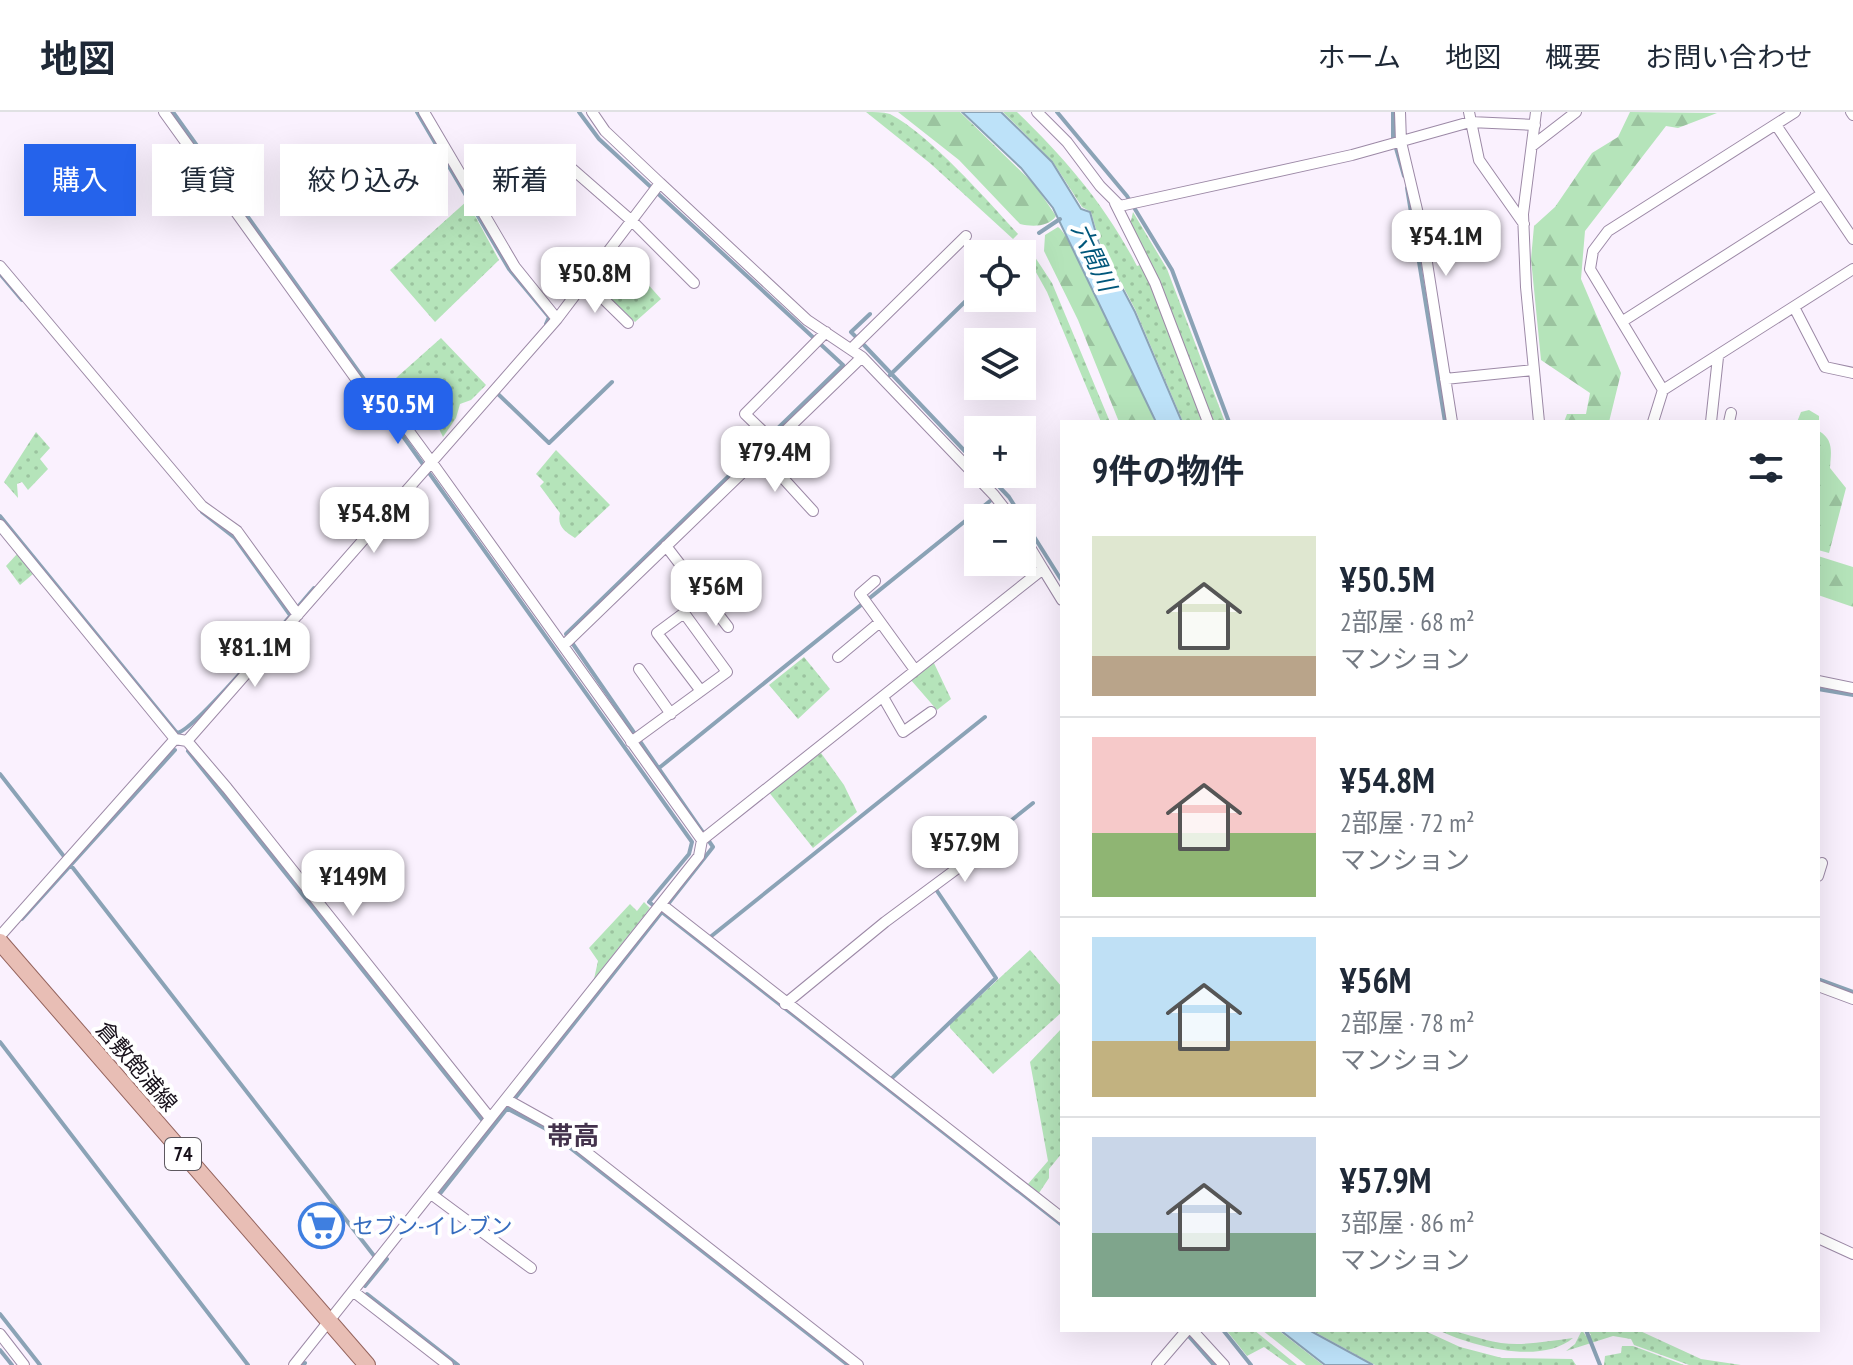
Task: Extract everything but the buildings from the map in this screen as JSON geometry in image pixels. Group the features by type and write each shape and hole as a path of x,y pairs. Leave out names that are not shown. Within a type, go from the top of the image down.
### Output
{"main road":[{"name":"倉敷飽浦線","path":"0,939 367,1365"}],"street":[{"path":"164,112 429,468 567,642 706,837"},
{"path":"424,112 515,267 557,319"},
{"path":"592,112 656,189 807,320 819,338 852,348 862,357 1001,504"},
{"path":"1037,112 1126,203 1207,420"},
{"path":"1400,112 1397,143 1452,420"},
{"path":"1536,112 1524,224 1539,420"},
{"path":"1532,146 1576,112"},
{"path":"1663,390 1590,269 1593,251 1608,231 1795,112"},
{"path":"1126,203 1397,143 1469,117 1535,125"},
{"path":"1469,117 1479,160 1524,224"},
{"path":"1776,125 1853,239"},
{"path":"576,172 633,222 694,283"},
{"path":"187,741 296,612 429,468 557,319 656,189"},
{"path":"1623,321 1822,194"},
{"path":"852,348 966,236"},
{"path":"0,266 202,506 237,531 296,612"},
{"path":"1654,420 1663,390 1795,309 1853,269"},
{"path":"586,282 628,323"},
{"path":"1795,309 1825,367 1853,373"},
{"path":"772,440 745,414 819,338"},
{"path":"567,642 762,455 772,440 862,357"},
{"path":"1711,420 1718,357"},
{"path":"1445,379 1533,370"},
{"path":"762,455 813,511"},
{"path":"0,525 175,739 187,741 490,1118"},
{"path":"666,546 728,627"},
{"path":"1036,557 1060,597"},
{"path":"294,1365 328,1322 358,1295 490,1118 510,1101 662,908 699,856 706,837 1043,569"},
{"path":"875,581 860,594 915,670"},
{"path":"636,739 727,672 684,613 657,633 701,691"},
{"path":"838,657 880,622"},
{"path":"639,669 671,714"},
{"path":"1820,681 1853,688"},
{"path":"883,697 903,732 931,712"},
{"path":"0,939 175,739"},
{"path":"785,1004 974,856"},
{"path":"1820,870 1822,863"},
{"path":"662,908 1060,1216"},
{"path":"1820,987 1853,999"},
{"path":"510,1101 549,1123 858,1365"},
{"path":"431,1194 531,1268"},
{"path":"1820,1239 1853,1254"},
{"path":"358,1295 448,1365"},
{"path":"1157,1365 1186,1332"},
{"path":"1188,1332 1224,1365"},
{"path":"0,1334 24,1365"}],"green space":[{"path":"866,112 890,114 923,137 1018,234 1013,239 931,164"},
{"path":"898,112 960,112 1035,185 1056,216 1040,225 1020,224 959,160"},
{"path":"1003,112 1017,112 1052,147 1098,203 1137,266 1143,264 1203,420 1182,420 1135,309 1100,243 1091,212 1082,207 1053,162"},
{"path":"1630,112 1717,113 1678,128 1666,126 1585,231 1581,279 1621,373 1609,420 1565,420 1567,414 1586,414 1590,393 1541,360 1531,259 1534,226 1555,207 1592,153 1618,137"},
{"path":"464,204 464,216 475,216 499,260 435,322 390,270"},
{"path":"1133,212 1167,269 1224,420 1213,420 1154,272 1130,225"},
{"path":"1058,227 1079,258 1154,420 1118,420 1078,320 1044,251 1045,235"},
{"path":"1036,259 1052,283 1109,420 1100,420 1036,272"},
{"path":"637,272 661,299 635,322 610,298"},
{"path":"441,338 486,385 471,400 460,404 456,418 443,437 429,408 396,378"},
{"path":"1809,410 1819,416 1819,420 1798,420 1801,412"},
{"path":"36,432 50,448 40,459 48,469 28,490 22,482 17,484 18,498 4,482"},
{"path":"1820,432 1827,438 1830,447 1830,468 1846,488 1829,553 1820,551"},
{"path":"556,450 610,505 575,538 562,528 560,513 540,486 544,482 536,474"},
{"path":"17,554 33,574 20,585 6,566"},
{"path":"1820,557 1853,567 1853,607 1820,596"},
{"path":"804,657 830,689 798,719 769,685"},
{"path":"933,661 951,699 937,710 910,679"},
{"path":"821,753 844,785 857,812 813,848 768,791"},
{"path":"644,902 650,908 594,979 598,961 589,948 630,904 637,911"},
{"path":"1030,950 1060,985 1060,1014 993,1074 950,1028 950,1024"},
{"path":"1060,1030 1060,1155 1049,1169 1049,1178 1039,1193 1028,1184 1048,1161 1030,1062"},
{"path":"1228,1332 1256,1332 1297,1365 1289,1365 1264,1347 1247,1356"},
{"path":"1265,1332 1281,1332 1323,1365 1306,1365"},
{"path":"1315,1332 1427,1332 1460,1347 1502,1358 1572,1359 1576,1365 1375,1365"},
{"path":"1443,1332 1510,1344 1573,1338 1543,1351 1526,1352 1470,1342"},
{"path":"1581,1332 1586,1336 1591,1335 1589,1332 1642,1332 1701,1359 1741,1365 1689,1365 1634,1345 1631,1339 1613,1336 1566,1351 1575,1344"},
{"path":"1622,1346 1633,1346 1684,1365 1604,1365 1605,1356 1621,1353"}],"water":[{"name":"六間川","path":"962,112 1001,112 1052,162 1081,209 1090,212 1099,244 1135,312 1181,420 1155,420 1053,208 1021,168"},
{"path":"1283,1332 1313,1332 1373,1365 1325,1365"}],"waterway":[{"path":"173,112 376,396"},
{"path":"417,112 509,269 549,317 546,324"},
{"path":"439,1195 713,847 566,634 843,365 599,139 579,112"},
{"path":"1057,112 1127,196 1172,270 1228,420"},
{"path":"1393,112 1393,138 1404,176"},
{"path":"1407,188 1445,420"},
{"path":"1039,233 1060,219"},
{"path":"0,274 22,300"},
{"path":"890,375 964,303"},
{"path":"856,337 851,332 870,314"},
{"path":"864,345 964,450"},
{"path":"497,393 549,443 612,382"},
{"path":"380,404 692,842 689,854 649,902 1060,1223"},
{"path":"1000,488 1060,578"},
{"path":"659,768 990,501"},
{"path":"202,512 235,538 290,615"},
{"path":"0,516 177,733 223,692 314,588"},
{"path":"1820,689 1853,695"},
{"path":"709,938 985,717"},
{"path":"22,919 175,750"},
{"path":"188,751 483,1121"},
{"path":"0,774 375,1257"},
{"path":"969,854 1033,803"},
{"path":"891,1079 996,978 935,888"},
{"path":"1820,980 1853,992"},
{"path":"0,1042 248,1365"},
{"path":"508,1109 546,1129 848,1365"},
{"path":"365,1286 387,1259"},
{"path":"367,1294 458,1365"},
{"path":"0,1314 40,1365"},
{"path":"1225,1332 1251,1365"},
{"path":"1587,1332 1600,1365"},
{"path":"1187,1334 1214,1365"},
{"path":"0,1350 12,1365"}],"place":[{"name":"セブン-イレブン","path":"321,1226"}],"district":[{"name":"帯高","path":"573,1135"}]}
